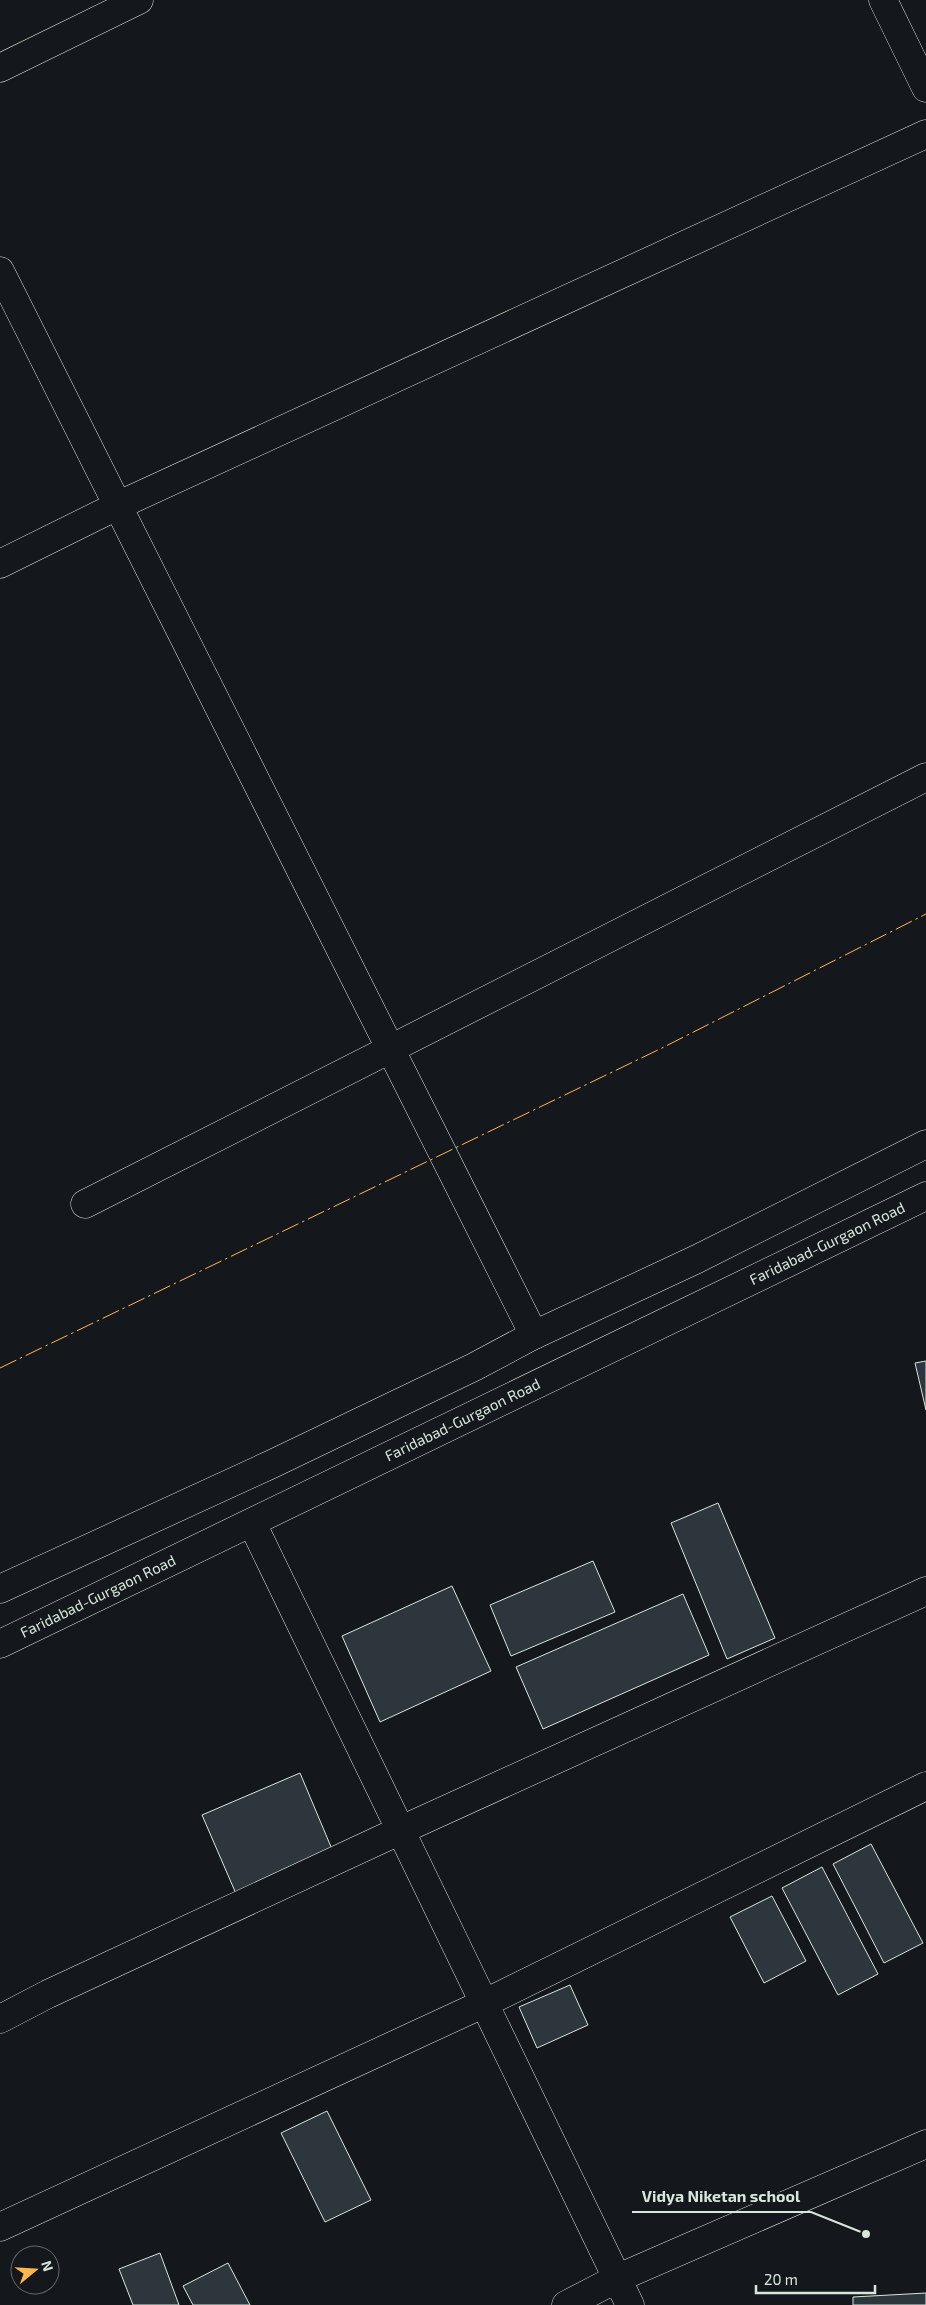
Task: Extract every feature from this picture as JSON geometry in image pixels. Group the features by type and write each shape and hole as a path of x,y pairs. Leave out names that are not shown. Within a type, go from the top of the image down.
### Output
{"street":[{"path":"0,68 140,0"},
{"path":"883,0 926,88"},
{"path":"0,564 117,506 926,134"},
{"path":"0,271 534,1335"},
{"path":"85,1204 926,777"},
{"path":"0,1589 272,1464 474,1367 534,1335 697,1259 926,1144"},
{"name":"Faridabad-Gurgaon Road","path":"0,1644 926,1196"},
{"path":"252,1523 399,1831 485,2003 630,2305"},
{"path":"0,2018 399,1831 926,1592"},
{"path":"0,2227 485,2003 926,1786"},
{"path":"566,2305 618,2278 926,2144"}],"building":[{"path":"926,1361 926,1410 915,1363"},
{"path":"718,1503 775,1638 727,1659 671,1523"},
{"path":"593,1561 615,1612 511,1656 490,1605"},
{"path":"452,1586 491,1671 380,1722 342,1636"},
{"path":"683,1594 709,1655 543,1729 516,1667"},
{"path":"300,1773 334,1854 237,1896 202,1815"},
{"path":"871,1844 923,1943 884,1963 833,1864"},
{"path":"822,1867 878,1974 838,1995 782,1888"},
{"path":"772,1896 806,1961 764,1983 730,1917"},
{"path":"570,1985 588,2025 537,2048 519,2007"},
{"path":"327,2111 371,2200 325,2222 281,2133"},
{"path":"160,2253 179,2305 133,2305 119,2269"},
{"path":"228,2263 250,2305 193,2305 183,2286"},
{"path":"926,2293 926,2305 853,2305 853,2297"}],"power":[{"path":"0,1368 662,1048 926,914"}],"place":[{"name":"Vidya Niketan school","path":"866,2234"}]}
